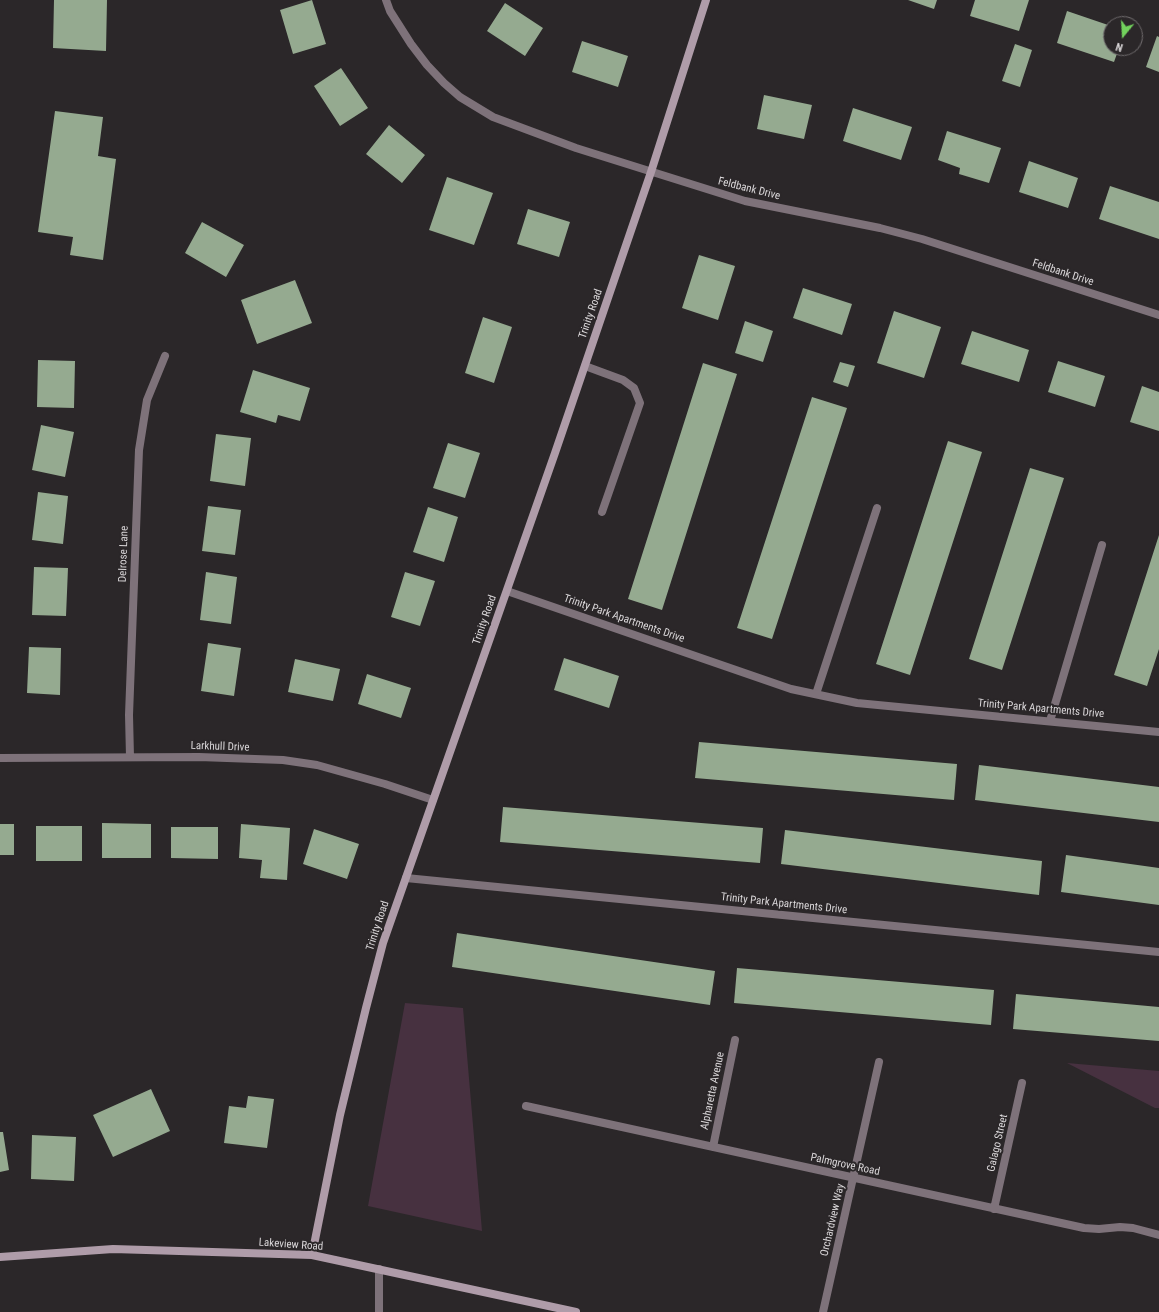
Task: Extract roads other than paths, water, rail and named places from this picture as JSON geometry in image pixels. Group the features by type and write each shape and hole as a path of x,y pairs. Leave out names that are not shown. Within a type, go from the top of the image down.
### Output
{"street":[{"name":"Feldbank Drive","path":"386,0 390,11 411,44 427,65 460,97 493,117 576,148 746,201 880,228 922,239 1159,315"},
{"name":"Trinity Road","path":"312,1255 340,1115 366,1008 384,943 585,366 706,0"},
{"name":"Delrose Lane","path":"130,757 129,716 139,450 147,400 165,356"},
{"path":"585,366 623,380 634,388 640,403 602,512"},
{"path":"816,694 877,508"},
{"path":"1050,721 1102,545"},
{"name":"Trinity Park Apartments Drive","path":"507,590 791,689 857,703 1159,732"},
{"name":"Larkhull Drive","path":"0,758 199,757 276,760 310,764 385,784 433,800"},
{"name":"Trinity Park Apartments Drive","path":"406,878 1159,952"},
{"name":"Alpharetta Avenue","path":"713,1147 735,1040"},
{"name":"Orchardview Way","path":"823,1312 879,1062"},
{"name":"Galago Street","path":"994,1209 1022,1083"},
{"name":"Palmgrove Road","path":"526,1106 1084,1228 1132,1228 1159,1235"},
{"name":"Lakeview Road","path":"0,1257 113,1249 312,1255 576,1312"},
{"path":"379,1269 379,1312"}]}
